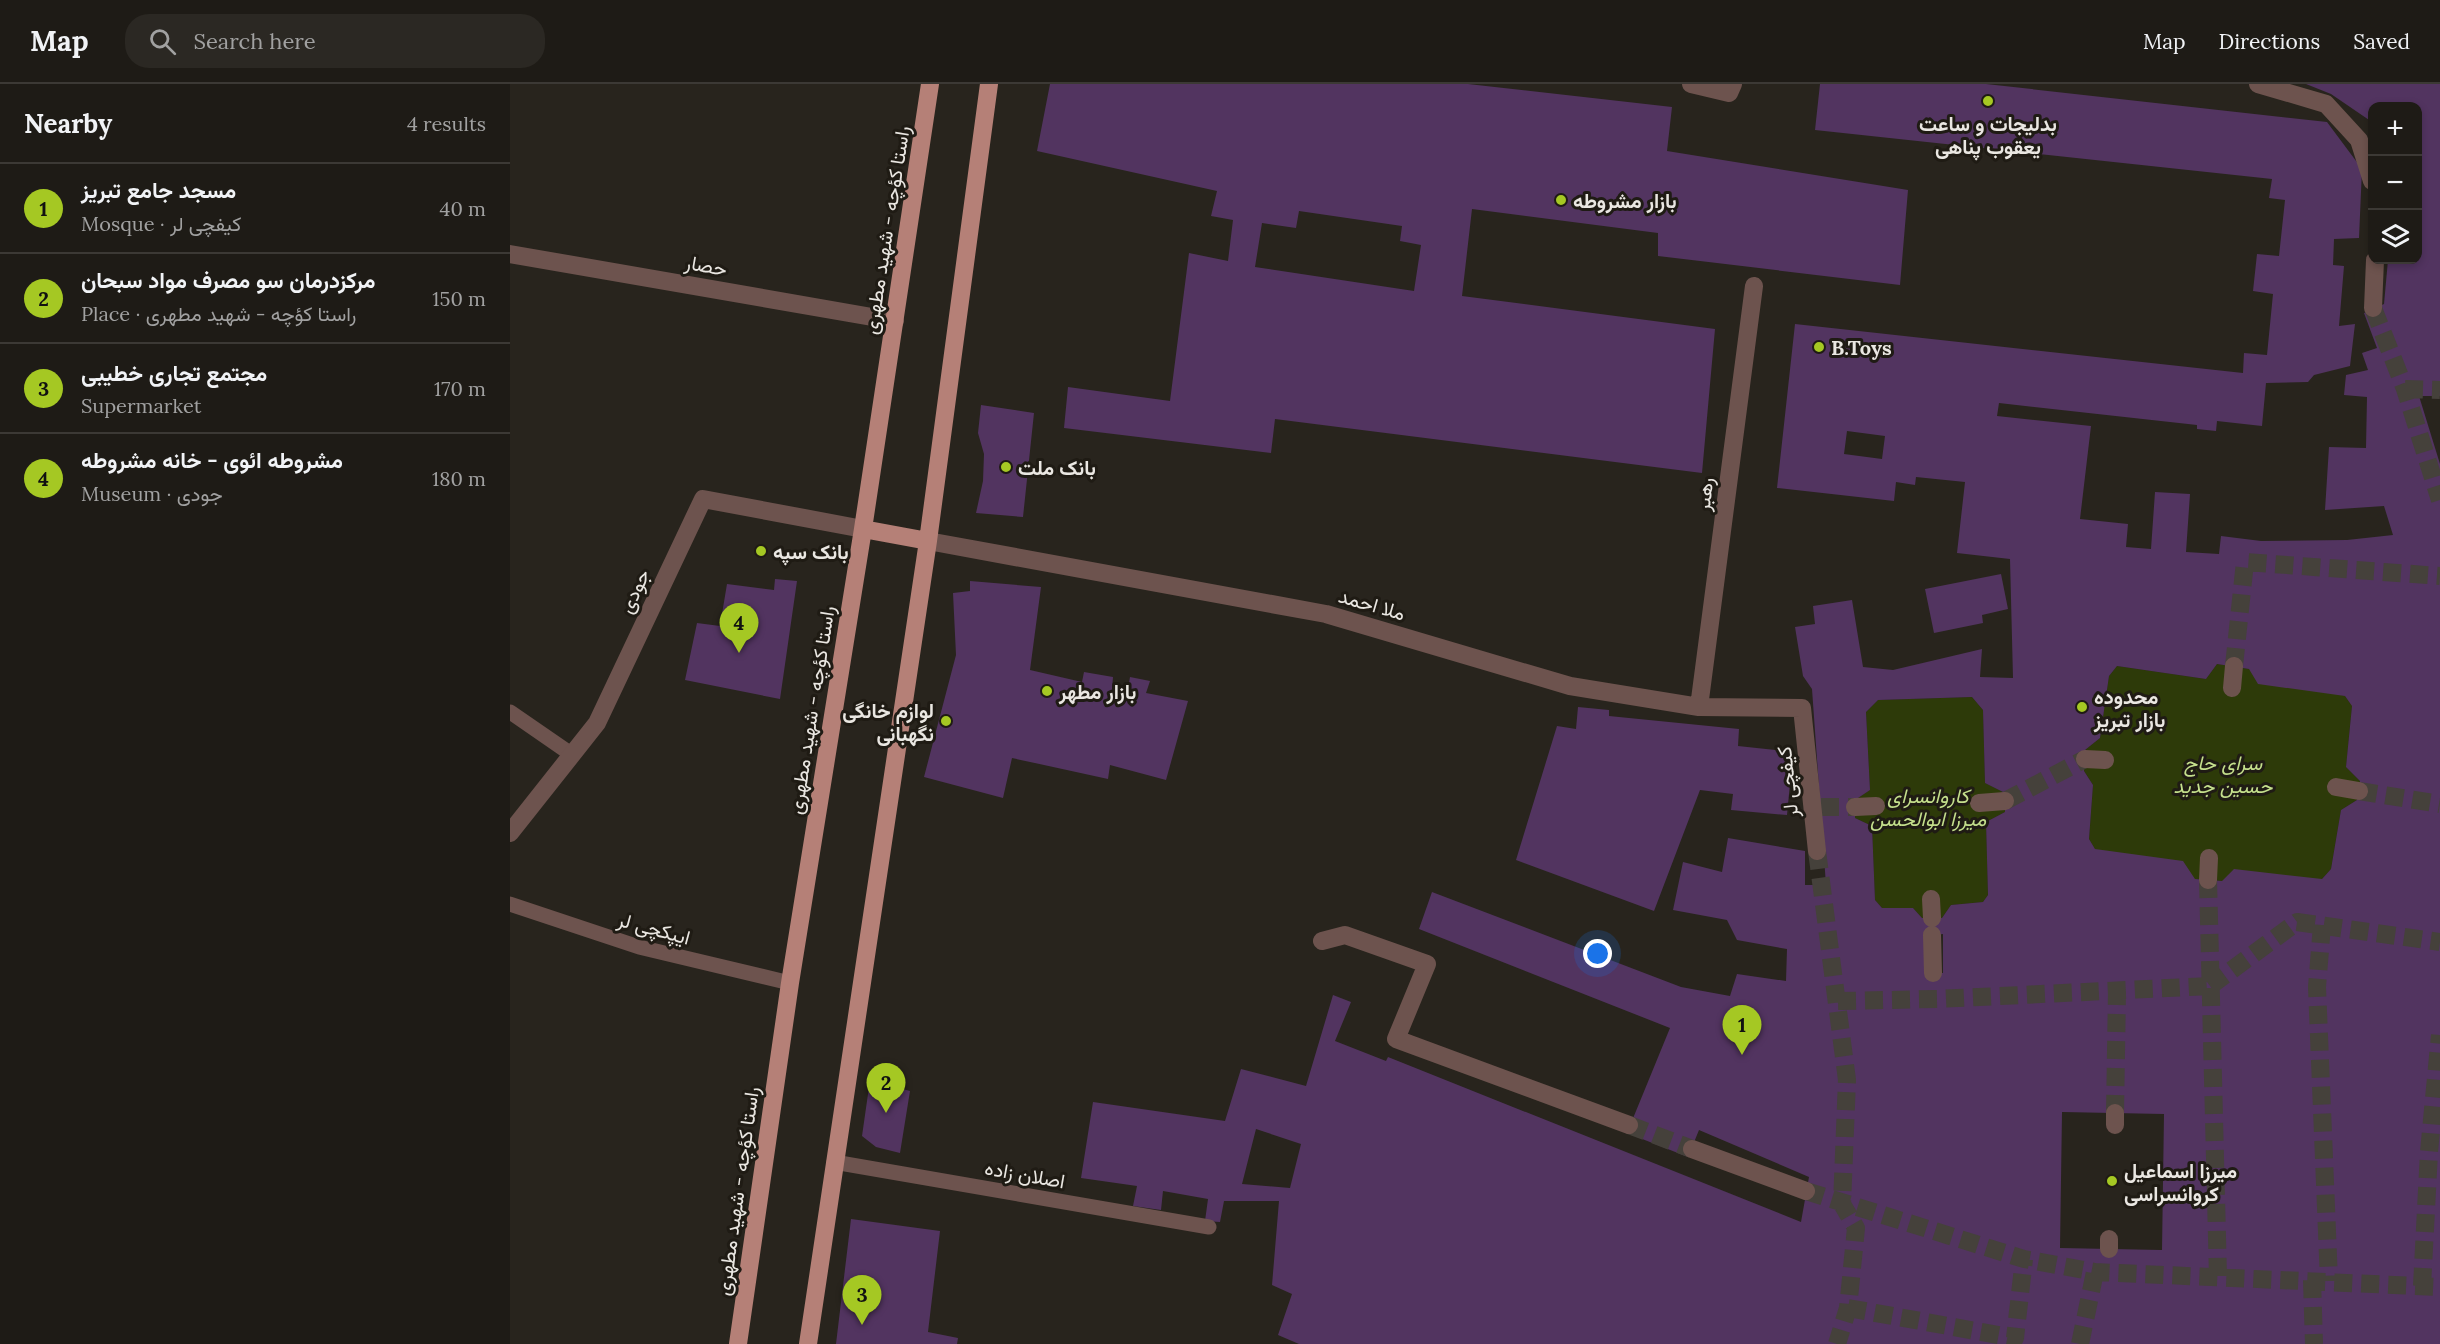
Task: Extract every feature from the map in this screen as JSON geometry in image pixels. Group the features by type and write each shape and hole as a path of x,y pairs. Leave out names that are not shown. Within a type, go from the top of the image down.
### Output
{"main road":[{"name":"راستا کؤچه - شهید مطهری","path":"738,1344 790,983 863,529 930,84"},
{"path":"808,1344 928,541 989,84"},
{"path":"863,529 928,541"}],"street":[{"path":"1691,84 1729,93 1733,84"},
{"path":"2258,84 2326,104 2359,140 2368,166"},
{"name":"حصار","path":"510,254 895,321"},
{"path":"2373,308 2375,264"},
{"name":"رهبر","path":"1699,707 1754,286"},
{"name":"جودی","path":"510,833 597,723 703,499 863,529"},
{"name":"ملا احمد","path":"928,541 1326,614 1570,686 1699,707 1802,708"},
{"path":"2232,688 2234,666"},
{"name":"کیفچی لر","path":"1802,708 1816,807 1817,852"},
{"path":"2085,759 2105,760"},
{"path":"2336,787 2359,791"},
{"path":"1979,803 2006,801"},
{"path":"1856,807 1876,806"},
{"path":"2208,880 2209,858"},
{"path":"1931,899 1933,973"},
{"path":"1322,941 1345,934 1427,964 1396,1039 1629,1125"},
{"path":"1692,1149 1806,1191"}],"lane":[{"path":"510,712 571,754"},
{"name":"ایپکچی لر","path":"510,904 639,947 790,983"},
{"name":"اصلان زاده","path":"834,1162 1209,1227"}],"green space":[{"name":"سرای حاج حسین جدید","path":"2217,664 2249,669 2345,696 2352,706 2346,767 2360,781 2357,800 2341,810 2331,869 2322,879 2222,881 2195,879 2095,849 2089,839 2093,785 2084,771 2085,750 2100,738 2109,676 2117,666 2206,679"},
{"name":"کاروانسرای میرزا ابوالحسن","path":"1972,697 1983,710 1985,783 2005,793 2005,812 1986,822 1988,895 1983,902 1951,905 1942,918 1922,918 1913,908 1882,908 1875,900 1872,826 1855,818 1855,800 1870,790 1866,712 1878,700"}],"building":[{"path":"1050,84 1468,84 1672,107 1667,151 1908,190 1900,285 1658,256 1658,233 1472,209 1462,296 1715,329 1702,473 1275,419 1271,453 1064,428 1068,387 1170,401 1189,253 1228,261 1233,220 1211,216 1217,191 1037,151","holes":["1299,211 1402,226 1400,241 1421,245 1414,291 1255,267 1262,223 1296,228"]},
{"name":"محدوده بازار تبریز","path":"1820,84 1986,84 2327,122 2362,169 2359,238 2334,239 2333,265 2344,266 2339,326 2355,324 2350,366 2314,375 2308,382 2266,383 2262,426 2217,421 2216,431 2197,429 2197,425 1999,403 1997,416 2091,426 2080,519 2128,524 2126,547 2151,549 2155,492 2190,494 2186,552 2219,554 2221,536 2261,541 2347,540 2393,535 2384,506 2325,510 2329,447 2366,448 2367,397 2344,395 2346,375 2368,370 2362,353 2377,348 2364,313 2384,304 2388,264 2422,264 2422,102 2368,102 2368,119 2331,94 2306,84 2440,84 2440,396 2419,396 2440,464 2440,1344 1299,1344 1278,1335 1292,1294 1272,1285 1279,1201 1224,1201 1220,1222 1205,1221 1208,1199 1163,1191 1161,1210 1133,1206 1137,1186 1081,1178 1093,1102 1225,1121 1241,1069 1306,1086 1333,995 1351,1002 1335,1041 1386,1061 1388,1057 1801,1222 1809,1177 1699,1130 1688,1157 1627,1133 1670,1028 1419,929 1432,892 1681,987 1730,996 1737,974 1786,981 1787,949 1737,940 1727,920 1673,910 1683,862 1722,872 1728,838 1805,851 1805,885 1826,885 1812,689 1803,676 1795,627 1815,624 1813,606 1852,600 1863,667 1893,670 1982,649 1980,677 2013,678 2010,559 1957,553 1965,482 1916,477 1915,485 1896,482 1894,501 1777,488 1795,324 2243,373 2244,353 2267,355 2273,294 2253,291 2257,254 2279,256 2285,200 2269,198 2272,179 1815,130","holes":["1847,431 1885,436 1882,459 1844,454","2217,664 2249,669 2258,684 2345,696 2352,706 2346,767 2360,781 2357,800 2341,810 2331,869 2322,879 2234,869 2222,881 2195,879 2183,861 2095,849 2089,839 2093,785 2084,771 2085,750 2100,738 2109,676 2117,666 2206,679","1972,697 1983,710 1985,783 2005,793 2005,812 1986,822 1988,895 1983,902 1951,905 1942,918 1922,918 1913,908 1882,908 1875,900 1872,826 1855,818 1855,800 1870,790 1866,712 1878,700","1943,934 1943,973 1926,973 1935,935","2062,1112 2164,1114 2162,1250 2060,1248","1256,1129 1301,1144 1290,1188 1242,1184"]},
{"name":"بانک ملت","path":"981,405 1034,413 1023,517 976,513 983,481 984,454 978,433"},
{"path":"2001,574 2008,609 1982,615 1983,623 1934,633 1925,589"},
{"path":"775,579 797,581 780,699 685,680 697,623 720,626 727,584 774,590"},
{"name":"بازار مطهر","path":"970,581 1041,587 1030,670 1082,682 1084,672 1113,677 1112,689 1128,689 1130,677 1150,681 1146,693 1188,701 1166,780 1110,765 1108,779 1012,758 1003,798 924,777 956,655 953,593 970,591"},
{"path":"1578,707 1609,710 1609,716 1739,729 1738,746 1793,752 1787,815 1731,810 1733,794 1700,790 1654,911 1516,860 1557,726 1576,729"},
{"path":"870,1080 910,1091 900,1153 876,1147 862,1136"},
{"path":"851,1219 940,1231 928,1332 958,1338 957,1344 836,1344"}],"tunnel":[{"path":"2373,308 2405,389 2440,500"},
{"path":"2405,389 2440,390"},
{"path":"2234,666 2245,562 2440,576"},
{"path":"2005,801 2085,759"},
{"path":"2359,791 2440,804"},
{"path":"1821,807 1855,807"},
{"path":"1817,851 1847,1080 1842,1204 1856,1228 1848,1308 1837,1344"},
{"path":"2208,880 2218,1277"},
{"path":"2210,986 2297,922 2440,942"},
{"path":"2322,925 2317,987 2329,1281"},
{"path":"1838,1001 1937,999 2210,986"},
{"path":"2115,1113 2117,991"},
{"path":"2422,1286 2429,1152 2440,1035"},
{"path":"1629,1125 1692,1149"},
{"path":"1806,1191 2024,1259 2095,1272 2440,1287"},
{"path":"1848,1308 2015,1338 2024,1259"},
{"path":"2080,1344 2095,1272"},
{"path":"2312,1280 2314,1344"}],"place":[{"name":"بدلیجات و ساعت یعقوب پناهی","path":"1988,101"},
{"name":"بازار مشروطه","path":"1561,200"},
{"name":"B.Toys","path":"1819,347"},
{"name":"بانک ملت","path":"1006,467"},
{"name":"بانک سپه","path":"761,551"},
{"name":"مشروطه ائوی - خانه مشروطه","path":"739,653"},
{"name":"بازار مطهر","path":"1047,691"},
{"name":"محدوده بازار تبریز","path":"2082,707"},
{"name":"لوازم خانگی نگهبانی","path":"946,721"},
{"name":"مسجد جامع تبریز","path":"1742,1055"},
{"name":"مرکزدرمان سو مصرف مواد سبحان","path":"886,1113"},
{"name":"میرزا اسماعیل کروانسراسی","path":"2112,1181"},
{"name":"مجتمع تجاری خطیبی","path":"862,1325"}]}
